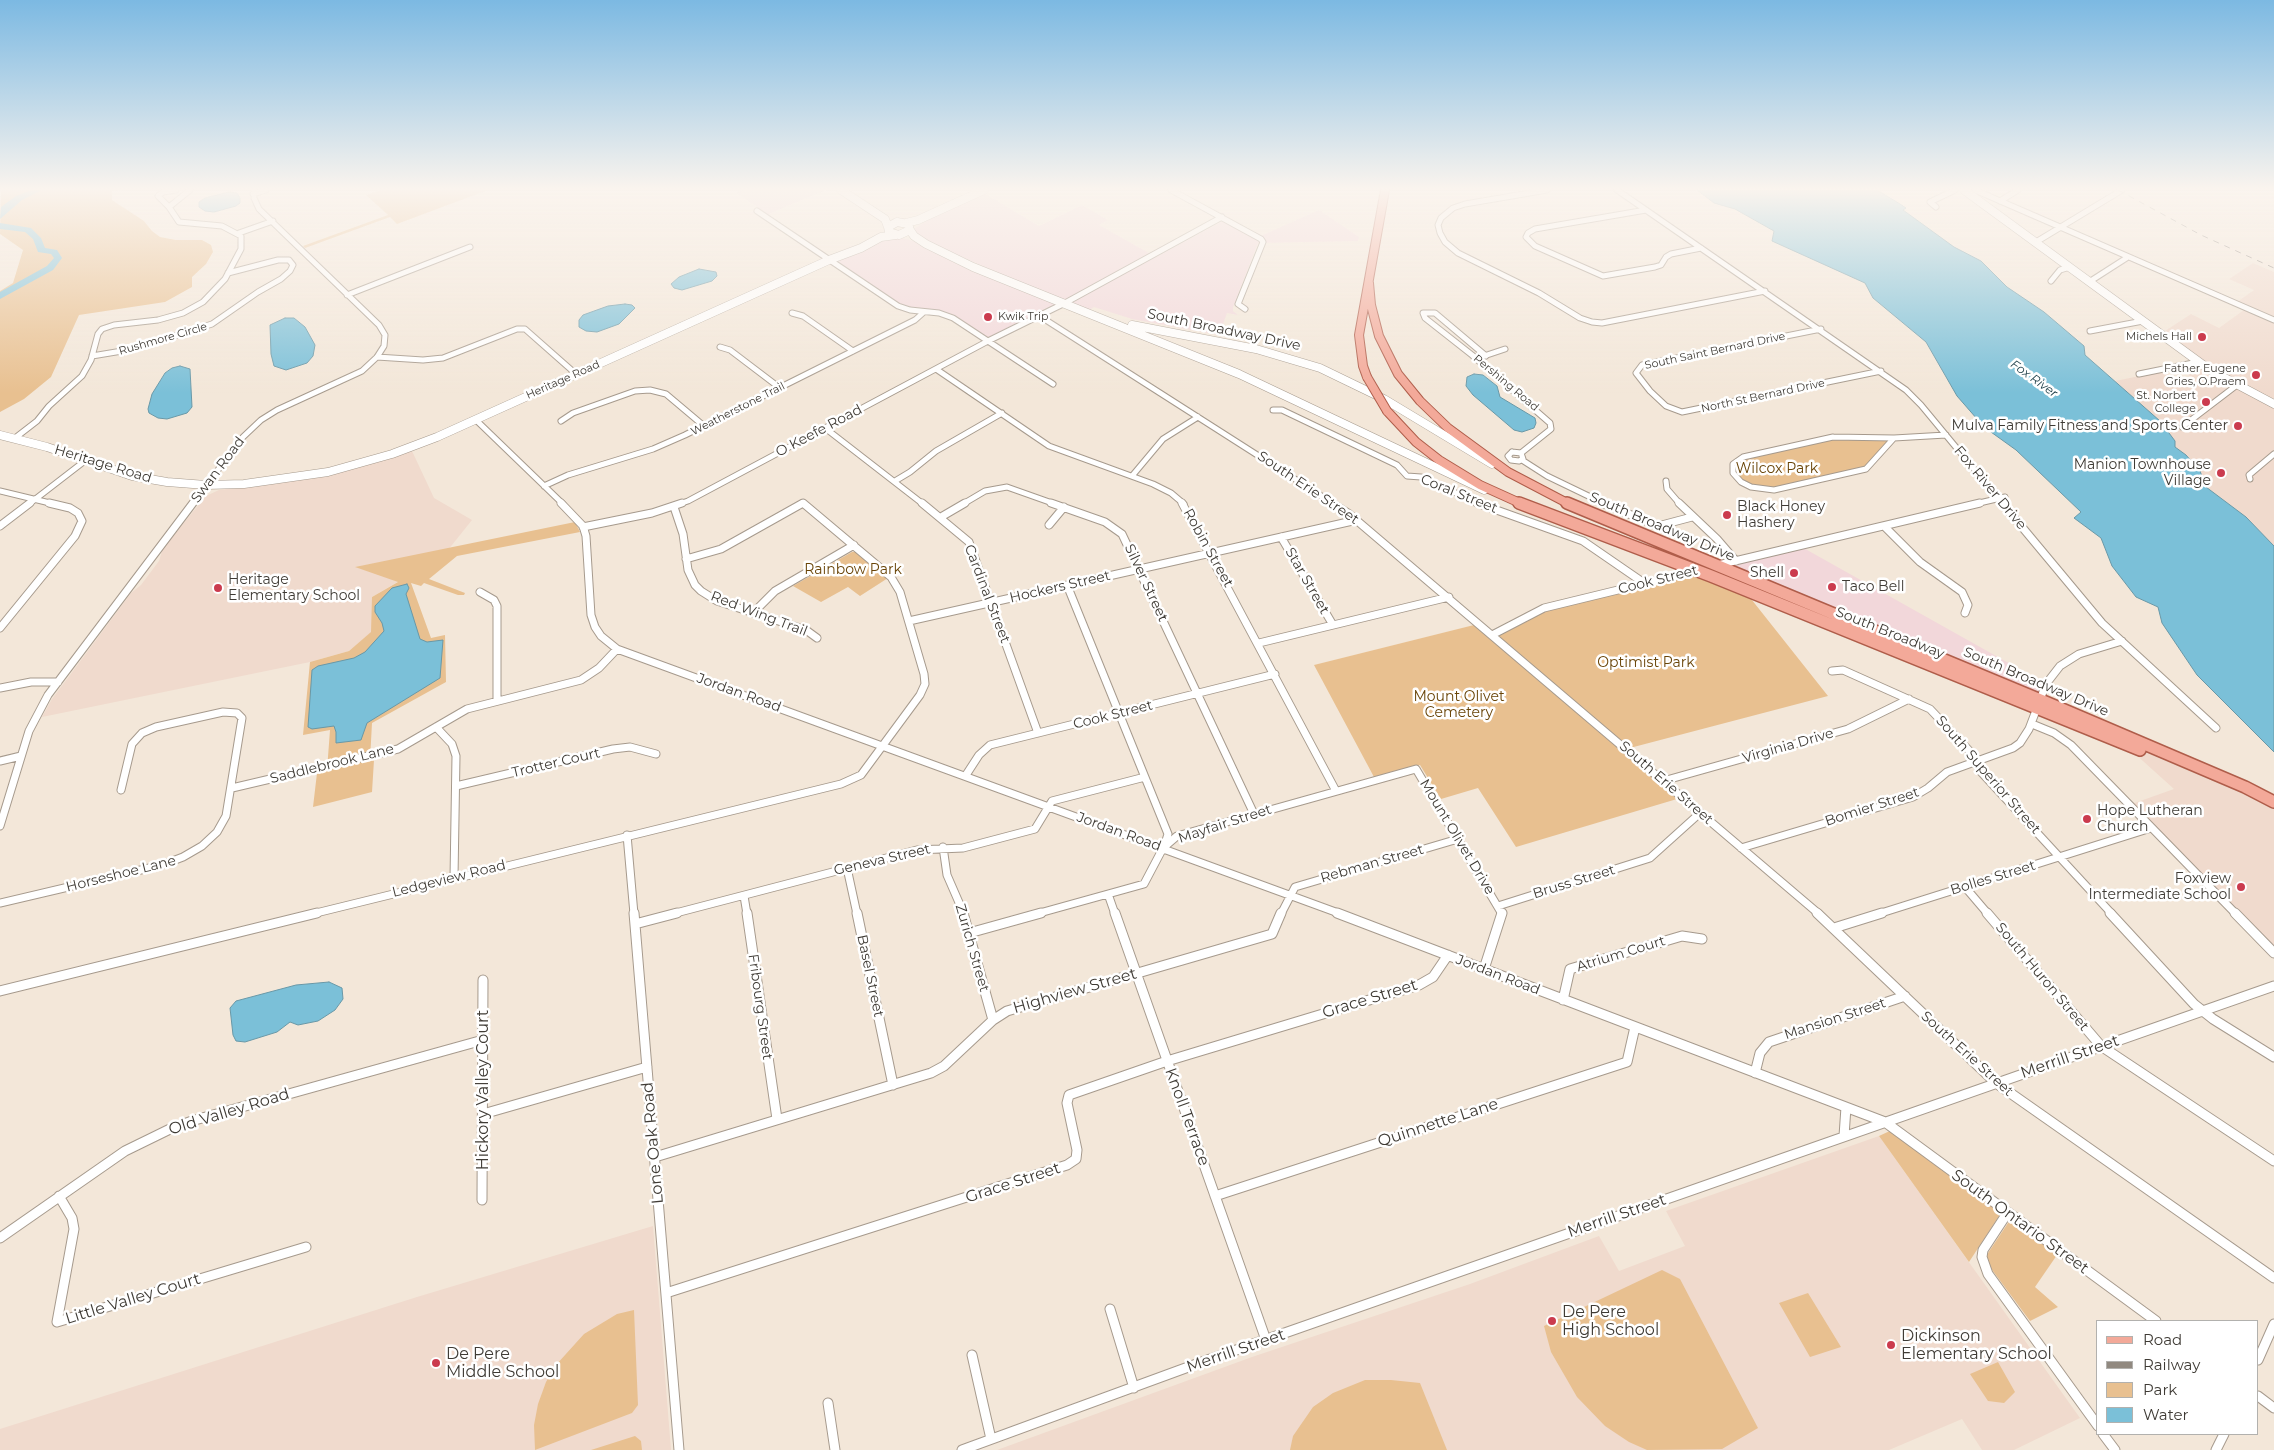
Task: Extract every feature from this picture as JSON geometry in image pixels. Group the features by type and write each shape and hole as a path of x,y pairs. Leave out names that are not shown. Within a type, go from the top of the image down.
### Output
{"main road":[{"name":"Heritage Road","path":"0,435 149,479 206,485 274,481 321,474 371,461 418,445 834,258"},
{"name":"South Broadway Drive","path":"954,258 1239,374 1454,477 1522,504"},
{"name":"South Broadway","path":"1374,258 1359,335 1367,377 1387,411 1416,442 1439,460 1480,485 1522,504 2039,704"},
{"path":"2057,258 2198,362 2236,385 2274,404"},
{"path":"1369,282 1371,305 1379,336 1398,374 1420,401 1448,428 1508,472"},
{"name":"South Broadway Drive","path":"1094,315 1141,327 1272,353 1320,368 1384,400 1508,472 1571,505 2039,704 2245,787 2274,803"}],"street":[{"path":"15,438 37,421 49,406 81,378 92,356 98,334 104,328 118,324 161,320 186,311 211,295 224,282 236,258"},
{"path":"310,258 383,331 384,346 377,357 423,360 443,358 517,329 524,329 576,374"},
{"path":"347,295 441,258"},
{"path":"826,258 898,306 948,316 1053,384"},
{"name":"O Keefe Road","path":"583,528 674,507 1146,258"},
{"path":"1245,309 1238,304 1257,258"},
{"path":"1469,258 1552,301 1583,320 1602,323 1765,292"},
{"path":"1559,258 1590,272 1607,276 1655,267 1661,264 1666,258"},
{"name":"Fox River Drive","path":"1715,258 1906,390 2002,498 2102,623 2216,728"},
{"path":"2089,282 2127,258"},
{"path":"2130,258 2274,320"},
{"name":"Rushmore Circle","path":"92,356 134,350 212,324 258,292 284,277 293,265 289,260 278,260 228,273"},
{"path":"2051,281 2060,270 2070,267"},
{"name":"Weatherstone Trail","path":"544,486 568,475 653,449 704,426 915,320 924,312"},
{"path":"792,313 804,316 854,351"},
{"name":"Pershing Road","path":"1486,356 1435,313 1424,313 1425,318 1550,423 1550,429 1521,453"},
{"name":"South Erie Street","path":"1038,315 1324,496 1357,520 1834,928 1996,1083 2274,1278"},
{"path":"2090,331 2142,321"},
{"name":"South Saint Bernard Drive","path":"1650,391 1636,373 1642,365 1821,330"},
{"path":"720,347 730,350 780,388"},
{"path":"1476,359 1505,349"},
{"name":"Swan Road","path":"0,826 29,731 38,712 58,682 243,437 261,420 277,410 354,376 377,357"},
{"path":"2139,374 2198,362"},
{"name":"Robin Street","path":"936,368 1057,449 1162,488 1178,499 1190,512 1336,791"},
{"name":"North St Bernard Drive","path":"1650,391 1671,409 1687,412 1881,371"},
{"path":"2182,427 2236,385"},
{"path":"561,421 573,413 635,391 650,390 666,394 704,426"},
{"name":"Coral Street","path":"1273,410 1282,410 1397,465 1407,476 1422,478 1486,507 1523,518 1583,541 1644,583"},
{"path":"895,481 910,472 936,451 1002,413"},
{"path":"1132,476 1163,440 1198,417"},
{"name":"Jordan Road","path":"476,420 575,516 583,528 586,536 591,615 595,627 601,636 617,649 1164,848 1885,1122"},
{"name":"Cardinal Street","path":"825,428 941,517 969,542 1038,733"},
{"path":"1894,438 1866,469 1774,490 1762,490 1746,484 1735,476 1732,468 1736,461 1743,457 1833,437 1894,438 1946,434"},
{"path":"1522,460 1524,457 1521,453 1512,452 1508,456 1513,461 1522,460 1547,476 1595,500 1658,526 1692,517"},
{"path":"2250,479 2249,475 2274,454"},
{"path":"0,526 86,460"},
{"path":"1666,481 1667,489 1692,517 1717,539 1736,561"},
{"name":"Silver Street","path":"941,517 982,492 1000,487 1013,489 1064,507 1104,522 1117,530 1125,538 1140,569 1254,814"},
{"path":"0,490 75,510 81,517 81,526 75,536 0,628"},
{"name":"Cook Street","path":"1492,635 1544,608 2002,498"},
{"name":"Ledgeview Road","path":"0,991 853,780 861,775 920,695 925,684 909,621 896,584 885,570 803,503 721,549 686,559"},
{"name":"Red Wing Trail","path":"674,507 683,534 690,577 701,591 717,601 806,630 817,638"},
{"path":"1050,525 1064,507"},
{"name":"Hockers Street","path":"909,621 1357,520"},
{"path":"1884,526 1920,562 1962,592 1968,604 1965,613"},
{"name":"Star Street","path":"1281,537 1332,625"},
{"path":"753,613 775,591 854,545"},
{"path":"1067,585 1168,834 1164,848"},
{"path":"480,592 494,600 496,606 497,701"},
{"path":"1259,643 1448,598"},
{"name":"Bomier Street","path":"1741,848 1913,797 1928,788 1947,772 2012,748 2025,736 2032,724 2048,680 2068,660 2092,649 2122,641"},
{"name":"Saddlebrook Lane","path":"232,788 389,752 406,745 467,709 565,686 582,680 599,668 617,649"},
{"name":"South Superior Street","path":"1832,671 1843,670 1930,709 1978,760 1978,767 1981,772 2202,1011 2274,1057"},
{"name":"Cook Street","path":"966,775 986,748 1038,733 1275,674"},
{"path":"0,688 31,682 58,682"},
{"name":"Virginia Drive","path":"1663,781 1848,729 1908,699"},
{"name":"Horseshoe Lane","path":"0,903 162,865 183,858 206,842 223,824 228,809 242,720 239,714 231,712 156,727 142,733 131,746 121,790"},
{"path":"2032,724 2054,733 2071,745 2274,953"},
{"path":"436,727 456,751 454,878"},
{"name":"Trotter Court","path":"456,786 614,749 630,747 656,754"},
{"path":"0,761 21,756"},
{"name":"Mayfair Street","path":"969,932 1144,884 1164,848 1177,836 1416,769"},
{"name":"Mount Olivet Drive","path":"1416,769 1498,906"},
{"path":"1048,806 1052,802 1145,777"},
{"name":"Geneva Street","path":"635,924 917,850 944,847 963,848 1035,829 1048,806"},
{"name":"Bruss Street","path":"1498,906 1650,858 1700,813"},
{"name":"Bolles Street","path":"1834,928 2152,828"},
{"name":"Lone Oak Road","path":"627,835 678,1450"},
{"name":"Rebman Street","path":"1289,895 1295,887 1458,840"},
{"name":"Zurich Street","path":"944,847 947,875 961,904 993,1020"},
{"name":"Basel Street","path":"847,868 893,1084"},
{"name":"South Huron Street","path":"1965,887 2101,1046 2274,1161"},
{"name":"Knoll Terrace","path":"1108,894 1266,1340"},
{"name":"Highview Street","path":"655,1157 931,1073 944,1066 993,1020 1008,1010 1272,934 1289,895"},
{"name":"Fribourg Street","path":"744,896 777,1119"},
{"path":"1484,969 1502,913 1498,906"},
{"name":"Atrium Court","path":"1564,1000 1570,969 1682,936 1702,939"},
{"name":"Grace Street","path":"666,1293 1068,1165 1076,1160 1077,1150 1067,1103 1069,1095 1167,1061 1419,985 1433,977 1448,955"},
{"name":"Hickory Valley Court","path":"482,1200 483,980"},
{"name":"Merrill Street","path":"962,1450 1266,1340 2274,986"},
{"name":"Mansion Street","path":"1755,1072 1760,1053 1769,1042 1776,1038 1906,996"},
{"name":"Quinnette Lane","path":"1215,1196 1627,1062 1635,1027"},
{"name":"Old Valley Road","path":"0,1238 125,1151 178,1126 483,1040"},
{"path":"482,1114 647,1067"},
{"path":"1844,1136 1846,1107"},
{"name":"South Ontario Street","path":"1885,1122 2155,1320"},
{"name":"Little Valley Court","path":"59,1196 72,1218 74,1229 57,1322 306,1247"},
{"path":"2008,1212 1983,1250 1982,1257 1988,1274 2096,1423"},
{"path":"1110,1309 1134,1388"},
{"path":"2259,1358 2274,1324"},
{"path":"972,1355 991,1439"},
{"path":"2259,1397 2274,1408"},
{"path":"828,1403 835,1450"},
{"path":"2104,1435 2115,1450"},
{"path":"2216,1450 2224,1435"}],"shaded area":[{"path":"958,258 1062,303 1044,309 1037,315 988,341 953,318 904,308 854,277 839,263 840,259"},
{"path":"964,258 1252,258 1233,307 1233,311 1238,315 1227,313 1219,335 1132,319 1094,307 1089,310"},
{"name":"St. Norbert College","path":"2253,263 2274,272 2274,546 2246,517 2206,487 2200,471 2186,455 2175,447 2160,421 2115,381 2164,371 2181,383 2195,380 2179,368 2202,363 2162,333 2191,314 2219,328 2248,307 2237,302 2254,290 2229,279"},
{"path":"412,451 434,498 472,520 448,550 356,567 399,581 372,597 372,632 349,651 310,662 42,717 52,699 131,593 141,585 159,561 163,548 206,496 219,490 301,480 347,470"},
{"path":"1800,546 2046,684 2041,700 1717,566"},
{"name":"Foxview Intermediate School","path":"2123,743 2246,794 2274,803 2274,952 2129,805 2174,789"},
{"path":"1879,1136 2080,1418 2014,1450 1982,1450 1962,1419 1889,1450 997,1450 1252,1357 1470,1284 1599,1236 1619,1271 1685,1246 1666,1211"},
{"name":"De Pere Middle School","path":"653,1226 671,1450 0,1450 0,1429 417,1297"}],"green space":[{"path":"21,258 210,258 206,264 192,277 192,287 165,302 79,315 51,377 24,399 0,412 0,291 13,283"},
{"name":"Wilcox Park","path":"1833,437 1894,438 1866,469 1774,490 1756,489 1735,476 1733,464 1736,461"},
{"path":"575,522 580,532 457,556 429,579 465,593 464,595 458,595 424,583 421,586 411,583 431,638 445,635 446,682 372,723 370,760 374,760 372,792 313,807 317,773 327,770 330,730 303,735 310,662 349,651 371,632 372,597 398,582 355,567"},
{"name":"Rainbow Park","path":"852,552 858,552 888,578 860,596 848,587 821,602 793,586"},
{"name":"Optimist Park","path":"1696,571 1744,590 1828,696 1626,749 1492,635 1544,608"},
{"name":"Mount Olivet Cemetery","path":"1474,625 1677,799 1516,847 1478,788 1441,799 1420,765 1374,777 1314,665"},
{"path":"1892,1130 2001,1213 1969,1262 1879,1136"},
{"path":"2010,1220 2057,1255 2035,1287 2058,1307 2030,1321 1984,1259"},
{"path":"1662,1270 1680,1279 1758,1428 1722,1449 1647,1450 1629,1442 1605,1426 1577,1397 1551,1352 1544,1326"},
{"path":"1808,1293 1841,1347 1810,1357 1779,1303"},
{"path":"634,1310 638,1405 632,1413 535,1450 534,1425 538,1404 546,1382 556,1365 584,1334 617,1314"},
{"path":"1998,1362 2015,1392 2004,1403 1988,1401 1970,1374"},
{"path":"1365,1380 1420,1383 1447,1450 1290,1450 1293,1436 1313,1407 1333,1393"},
{"path":"635,1436 641,1441 642,1450 591,1450"}],"water":[{"name":"Fox River","path":"1809,258 1975,258 1981,261 2007,287 2044,312 2084,346 2085,355 2160,421 2175,441 2175,447 2186,455 2200,471 2206,487 2246,517 2274,546 2274,752 2197,675 2162,623 2158,607 2136,597 2112,566 2101,538 2074,518 2081,512 2016,450 1984,427 1957,396 1926,342 1873,298 1865,283"},
{"path":"699,269 716,272 717,276 712,281 682,290 674,288 671,284 679,277"},
{"path":"632,305 635,308 619,324 597,332 586,331 579,327 579,320 583,315 608,306"},
{"path":"285,318 294,318 305,327 315,345 313,356 307,363 286,370 274,366 271,354 270,325"},
{"path":"180,366 190,369 192,407 187,413 167,419 158,418 149,413 148,409 152,394 165,373 172,368"},
{"path":"1474,374 1483,375 1497,386 1500,397 1535,418 1534,428 1522,432 1514,430 1473,395 1466,386 1467,377"},
{"path":"407,584 409,588 406,594 420,639 427,642 443,640 440,678 367,723 361,740 336,743 334,726 312,729 308,727 312,670 318,666 354,658 365,652 384,631 382,623 375,612 375,606 392,588"},
{"path":"329,982 342,988 343,999 335,1010 318,1021 298,1025 290,1022 277,1032 245,1042 236,1041 233,1035 230,1008 236,1001 296,985"}],"waterway":[{"path":"0,296 50,268 58,258"}],"railway":[{"path":"2251,258 2274,268"}],"place":[{"name":"Kwik Trip","path":"988,317"},
{"name":"Michels Hall","path":"2202,337"},
{"name":"Father Eugene Gries, O.Praem","path":"2256,375"},
{"name":"St. Norbert College","path":"2206,402"},
{"name":"Mulva Family Fitness and Sports Center","path":"2238,426"},
{"name":"Manion Townhouse Village","path":"2221,473"},
{"name":"Black Honey Hashery","path":"1727,515"},
{"name":"Shell","path":"1794,573"},
{"name":"Taco Bell","path":"1832,587"},
{"name":"Heritage Elementary School","path":"218,588"},
{"name":"Hope Lutheran Church","path":"2087,819"},
{"name":"Foxview Intermediate School","path":"2241,887"},
{"name":"De Pere High School","path":"1552,1321"},
{"name":"Dickinson Elementary School","path":"1891,1345"},
{"name":"De Pere Middle School","path":"436,1363"}]}
